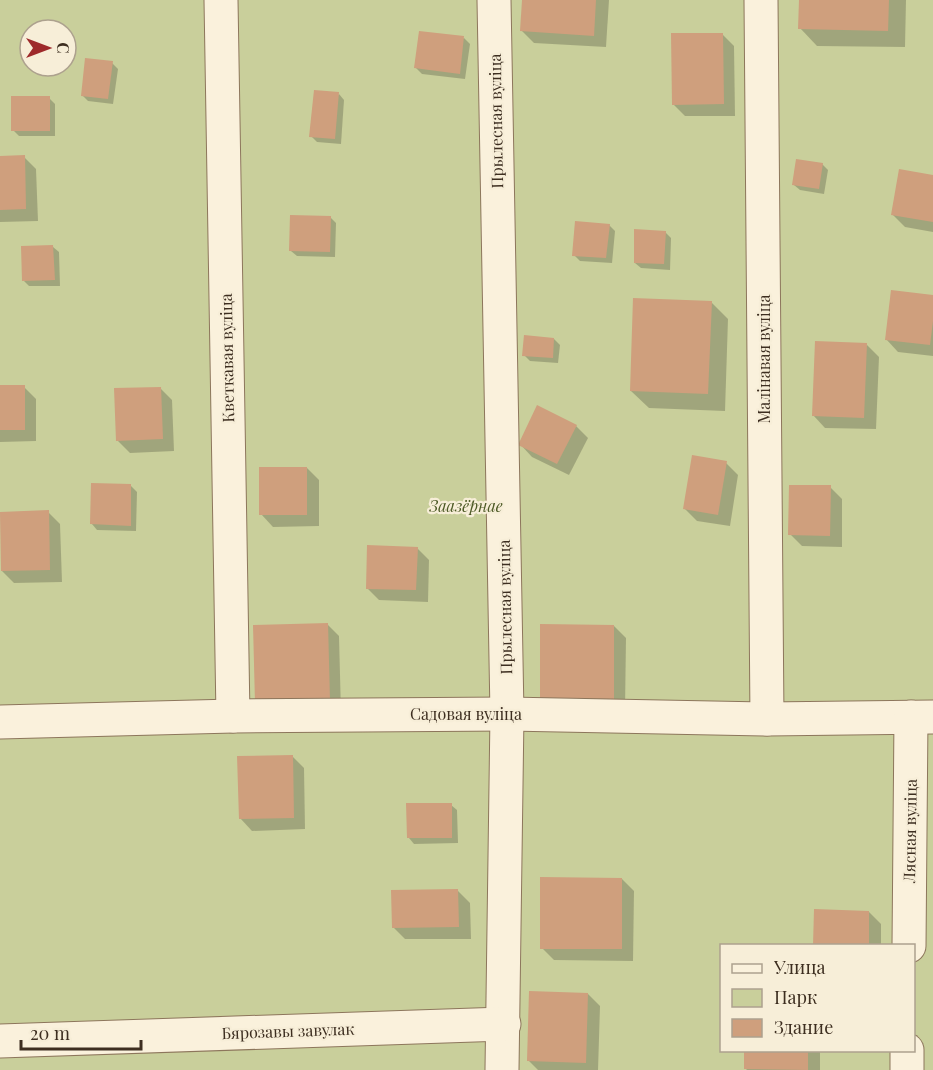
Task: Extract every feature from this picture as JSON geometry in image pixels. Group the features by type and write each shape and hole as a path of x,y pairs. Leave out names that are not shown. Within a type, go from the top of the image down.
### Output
{"lane":[{"name":"Кветкавая вуліца","path":"221,0 233,716"},
{"name":"Прылесная вуліца","path":"494,0 507,714 502,1070"},
{"name":"Малінавая вуліца","path":"761,0 767,719"},
{"name":"Садовая вуліца","path":"0,722 233,716 507,714 767,719 922,717"},
{"name":"Лясная вуліца","path":"909,944 922,717"},
{"name":"Бярозавы завулак","path":"0,1041 504,1024"},
{"path":"907,1070 908,1052"}],"green space":[{"name":"Заазёрнае","path":"0,0 933,0 933,1070 0,1070"}],"building":[{"path":"522,0 596,0 594,36 520,31"},
{"path":"799,0 889,0 888,31 798,29"},
{"path":"419,31 464,36 460,74 414,68"},
{"path":"671,33 723,33 724,104 672,105"},
{"path":"85,58 113,61 108,99 81,96"},
{"path":"314,90 339,92 335,139 309,137"},
{"path":"11,96 50,96 50,131 11,131"},
{"path":"25,155 26,209 0,210 0,156"},
{"path":"796,159 823,163 819,189 792,185"},
{"path":"899,169 933,175 933,222 891,215"},
{"path":"290,215 331,216 330,252 289,251"},
{"path":"575,221 610,224 606,258 572,256"},
{"path":"634,229 666,231 664,264 634,263"},
{"path":"53,245 55,280 22,281 21,246"},
{"path":"891,290 933,295 930,345 885,340"},
{"path":"633,298 712,301 708,394 630,391"},
{"path":"524,335 554,338 553,358 522,356"},
{"path":"815,341 867,343 864,418 812,416"},
{"path":"0,385 25,385 25,430 0,430"},
{"path":"161,387 163,439 116,441 114,388"},
{"path":"537,405 577,425 557,464 518,445"},
{"path":"692,455 727,461 718,515 683,509"},
{"path":"259,467 307,467 307,515 259,515"},
{"path":"91,483 131,484 131,526 90,524"},
{"path":"789,485 831,485 830,536 788,535"},
{"path":"49,510 50,570 1,571 0,512"},
{"path":"367,545 418,547 416,590 366,589"},
{"path":"328,623 330,701 255,703 253,625"},
{"path":"540,624 614,625 614,699 540,698"},
{"path":"293,755 294,818 239,819 237,756"},
{"path":"406,803 452,803 452,838 407,838"},
{"path":"540,877 622,878 622,949 540,949"},
{"path":"458,889 459,927 392,928 391,890"},
{"path":"814,909 869,911 869,944 813,944"},
{"path":"529,991 588,993 586,1063 527,1061"},
{"path":"744,1052 808,1052 808,1070 744,1069"}]}
